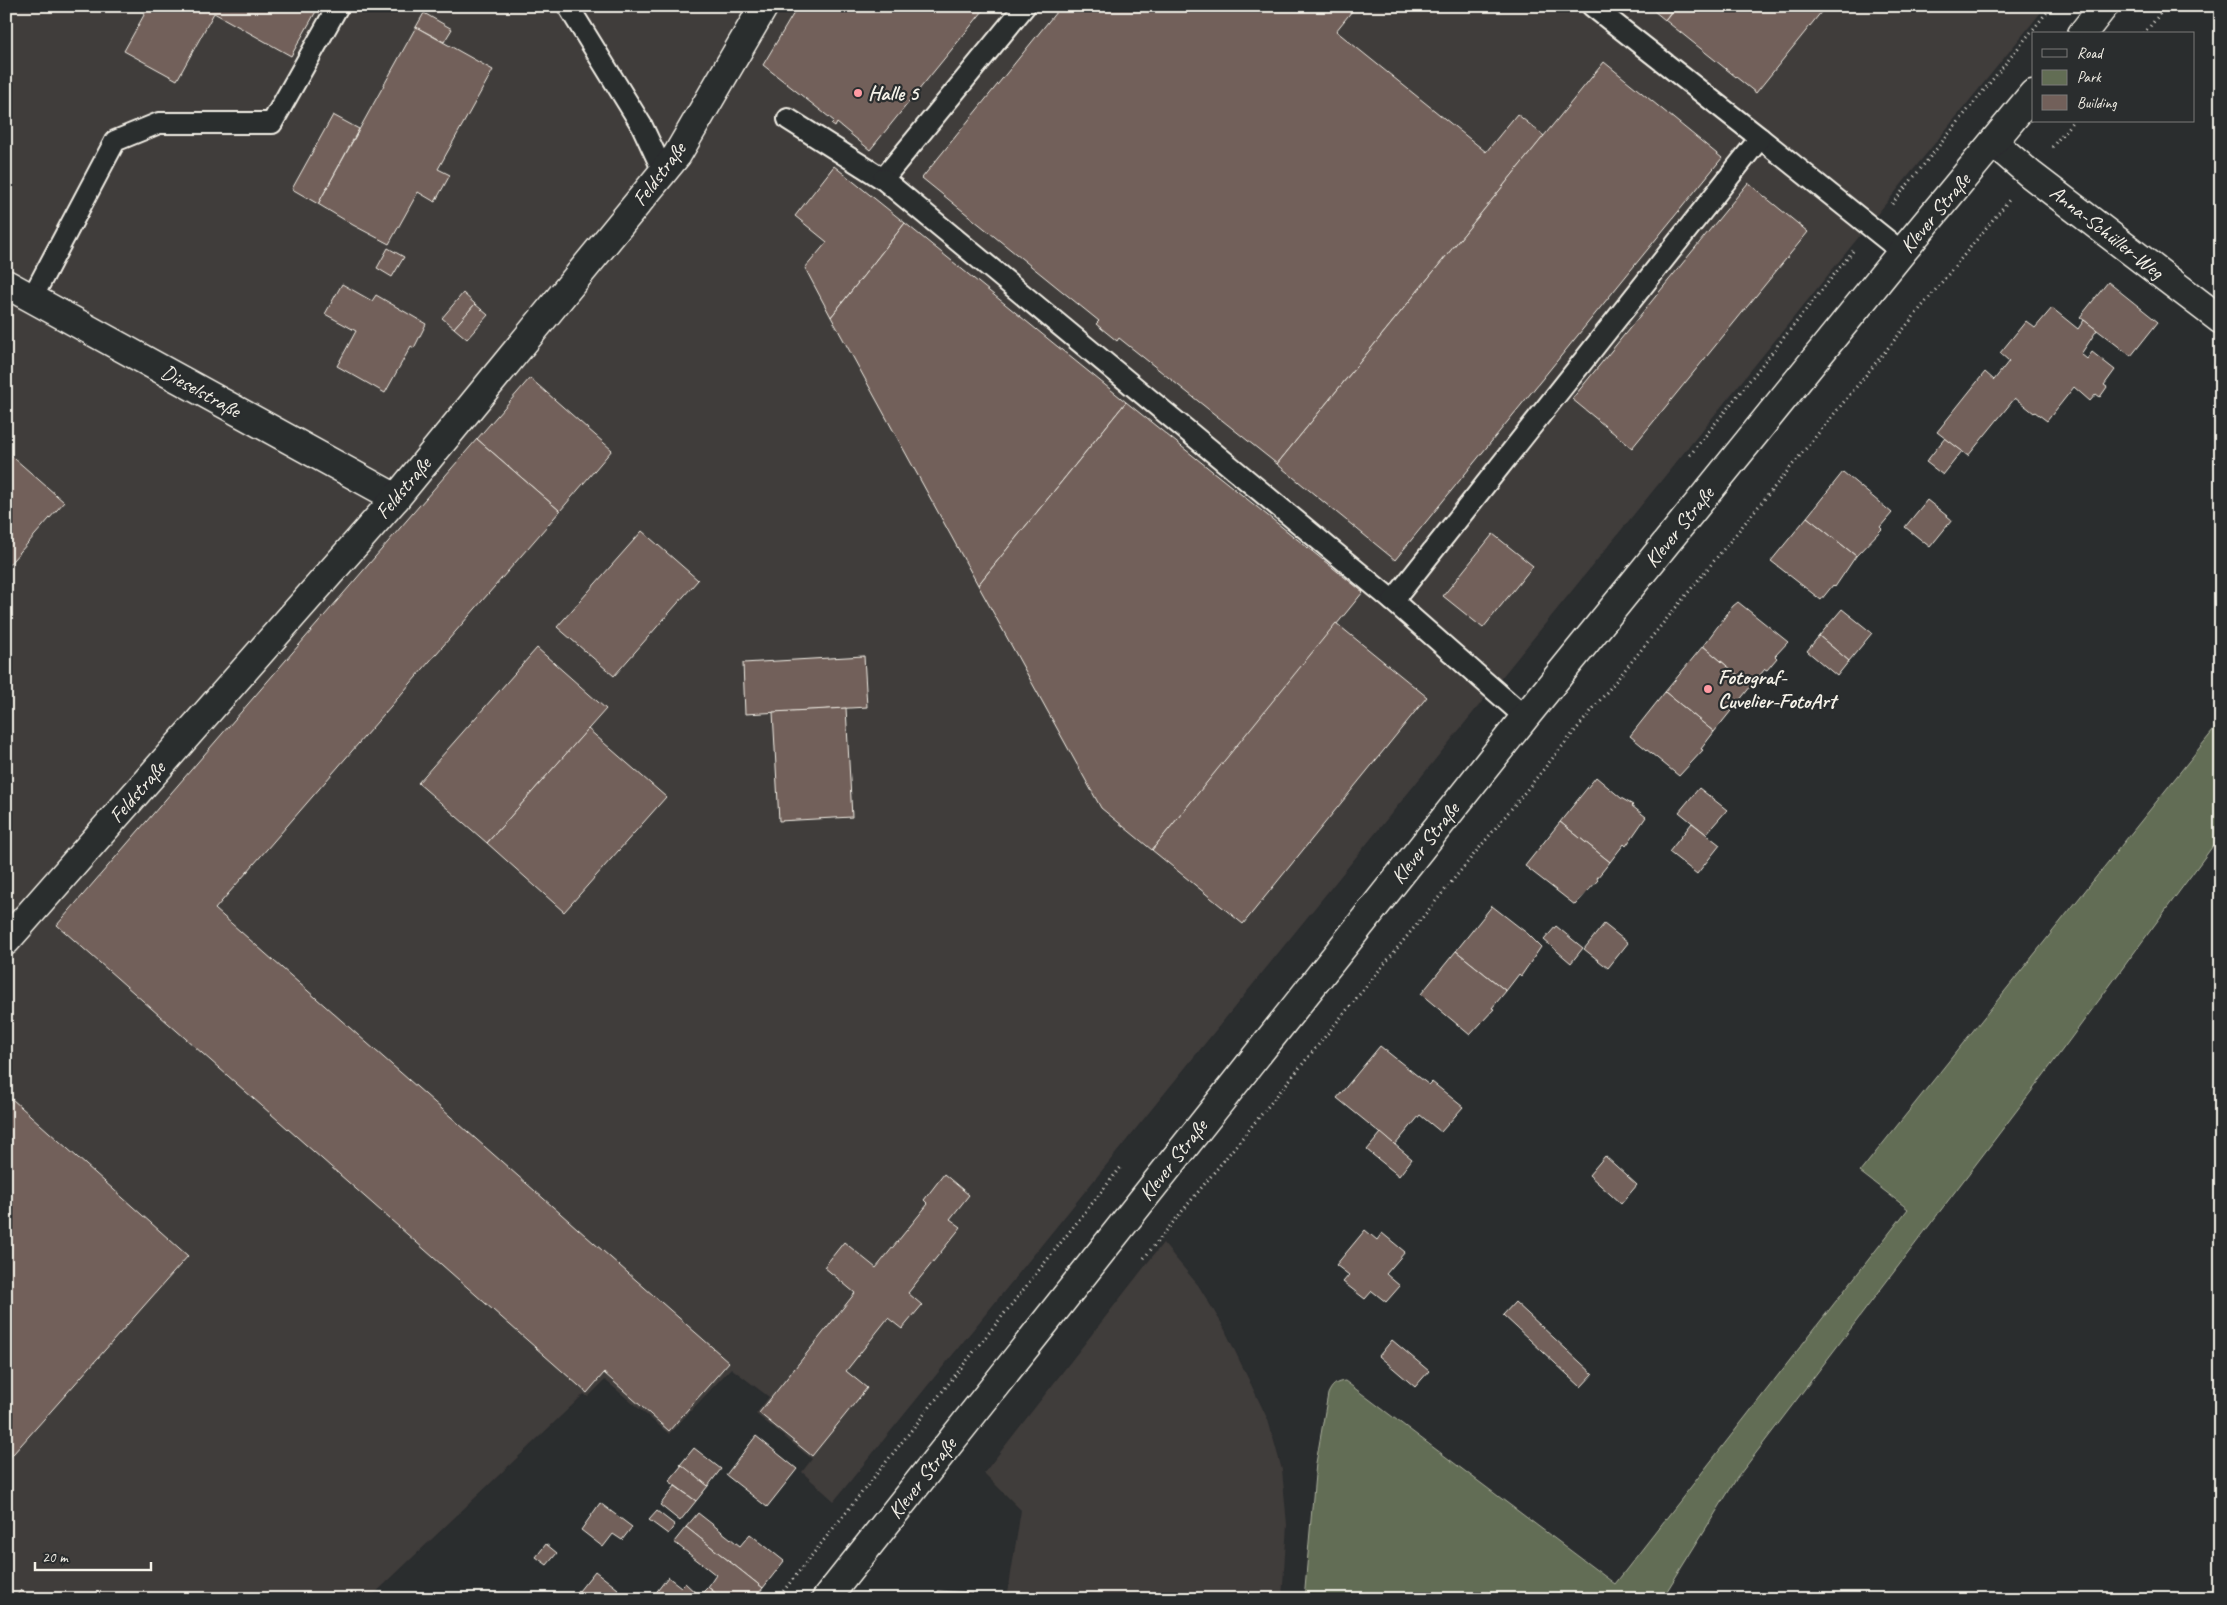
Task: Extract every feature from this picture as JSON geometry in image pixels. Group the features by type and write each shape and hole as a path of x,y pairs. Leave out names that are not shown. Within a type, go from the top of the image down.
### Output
{"street":[{"name":"Feldstraße","path":"6,941 396,498 677,155 764,6"},
{"path":"2084,32 2104,6"},
{"name":"Klever Straße","path":"826,1599 1525,716 1902,252 2032,95"},
{"name":"Anna-Schüller-Weg","path":"1994,143 2030,174 2221,320"},
{"name":"Dieselstraße","path":"6,284 396,498"}],"lane":[{"path":"32,298 115,141 159,123 272,123 338,6"},
{"path":"568,6 642,126 663,171"},
{"path":"883,179 1025,6"},
{"path":"1592,6 1902,252"},
{"path":"788,119 883,179 1393,601 1525,716"},
{"path":"1393,601 1760,138"}],"path":[{"path":"2146,32 2166,6"},
{"path":"1138,1265 2072,122"}],"shaded area":[{"path":"6,6 2046,6 834,1501 802,1472 812,1459 756,1414 769,1397 731,1368 669,1434 605,1380 588,1397 584,1394 369,1599 6,1599"},
{"path":"1163,1243 1198,1285 1222,1324 1268,1420 1282,1470 1287,1525 1282,1599 1007,1599 1021,1510 984,1473"}],"green space":[{"path":"2221,721 2221,835 2043,1076 1737,1478 1662,1599 1304,1599 1316,1463 1328,1394 1335,1384 1345,1381 1615,1584 1908,1209 1860,1172"}],"building":[{"path":"149,6 319,6 291,56 214,13 177,80 124,51"},
{"name":"Halle 5","path":"798,6 987,6 870,150 837,123 835,127 831,124 834,121 763,65"},
{"path":"1061,6 1356,6 1336,31 1486,152 1517,114 1544,136 1277,464 1119,338 1117,341 1096,324 1099,321 922,178"},
{"path":"1648,6 1675,6 1665,20"},
{"path":"1676,6 1826,6 1756,93 1665,20"},
{"path":"424,13 452,29 444,42 416,27"},
{"path":"416,27 493,70 438,169 450,175 435,202 418,192 389,244 318,204"},
{"path":"1604,62 1722,158 1395,560 1277,464"},
{"path":"333,115 359,129 318,204 292,189"},
{"path":"834,166 905,223 831,317 805,268 827,242 795,216"},
{"path":"1748,183 1808,232 1632,448 1572,399"},
{"path":"905,223 1126,402 978,585 831,317"},
{"path":"388,248 404,257 392,277 377,268"},
{"path":"2108,282 2158,322 2131,356 2080,317"},
{"path":"342,284 372,301 376,295 426,324 414,348 411,346 385,393 337,366 356,331 325,314"},
{"path":"463,293 475,304 454,328 442,318"},
{"path":"475,304 488,315 467,339 454,328"},
{"path":"2052,308 2078,329 2084,320 2097,330 2081,354 2087,359 2092,352 2115,370 2104,385 2107,387 2100,397 2096,394 2090,401 2074,387 2047,421 2015,398 1968,456 1937,432 1985,372 1994,380 2009,361 2000,353 2026,321 2035,328"},
{"path":"530,378 612,450 560,511 477,439"},
{"path":"1126,402 1363,592 1152,850 1101,808 978,585"},
{"path":"1945,438 1962,451 1943,475 1926,462"},
{"path":"477,439 560,511 215,909 729,1362 669,1431 604,1373 587,1393 57,925"},
{"path":"6,451 64,502 6,568"},
{"path":"1843,472 1892,513 1880,527 1882,529 1856,556 1807,517"},
{"path":"1927,500 1952,520 1930,547 1905,527"},
{"path":"1807,517 1856,556 1835,587 1833,585 1821,600 1771,561"},
{"path":"642,531 698,580 614,676 557,627"},
{"path":"1493,534 1533,566 1483,628 1443,596"},
{"path":"1738,602 1788,642 1775,656 1777,658 1767,670 1765,669 1751,686 1703,646"},
{"path":"1842,609 1872,633 1849,661 1819,636"},
{"path":"1336,623 1427,697 1243,924 1152,850"},
{"path":"1819,636 1849,661 1837,676 1807,651"},
{"name":"Fotograf- Cuvelier-FotoArt","path":"1703,646 1751,686 1714,732 1665,692"},
{"path":"537,648 606,709 487,843 418,783"},
{"path":"864,656 867,707 745,714 743,663"},
{"path":"1665,692 1714,732 1701,749 1703,750 1679,776 1630,736"},
{"path":"846,708 852,817 779,821 773,712"},
{"path":"588,729 666,797 564,912 487,843"},
{"path":"1596,777 1646,817 1626,846 1624,844 1610,862 1560,822"},
{"path":"1699,788 1727,810 1706,834 1679,812"},
{"path":"1560,822 1610,862 1597,878 1598,880 1575,905 1525,866"},
{"path":"1692,823 1720,845 1697,874 1669,852"},
{"path":"1492,906 1528,934 1541,947 1521,976 1519,974 1506,991 1456,951"},
{"path":"1604,924 1628,943 1608,968 1584,949"},
{"path":"1556,926 1583,948 1571,963 1544,940"},
{"path":"1456,951 1506,991 1492,1008 1494,1009 1470,1035 1421,994"},
{"path":"1380,1046 1429,1085 1432,1082 1463,1107 1441,1132 1420,1115 1395,1145 1337,1098"},
{"path":"12,1099 188,1256 6,1462 6,1106"},
{"path":"1381,1133 1412,1159 1399,1176 1367,1150"},
{"path":"1605,1156 1637,1185 1621,1204 1589,1175"},
{"path":"944,1174 969,1195 950,1219 961,1227 908,1293 922,1305 902,1329 888,1318 846,1371 867,1388 812,1456 759,1413 855,1293 824,1267 844,1242 876,1268 928,1204 924,1200"},
{"path":"1365,1230 1377,1240 1382,1233 1405,1252 1386,1274 1400,1286 1386,1302 1372,1291 1365,1299 1343,1282 1349,1275 1336,1265"},
{"path":"1515,1302 1593,1374 1581,1387 1503,1315"},
{"path":"1392,1340 1429,1371 1415,1387 1379,1356"},
{"path":"756,1436 797,1469 767,1507 726,1475"},
{"path":"694,1448 721,1469 708,1486 680,1465"},
{"path":"682,1465 708,1486 696,1501 669,1481"},
{"path":"675,1486 696,1501 680,1521 660,1505"},
{"path":"600,1503 632,1527 622,1540 613,1534 603,1547 581,1530"},
{"path":"657,1511 675,1525 668,1534 649,1520"},
{"path":"698,1513 740,1546 750,1534 784,1561 763,1588 686,1527"},
{"path":"686,1527 763,1588 754,1599 723,1599 708,1587 716,1575 674,1542"},
{"path":"546,1544 557,1553 547,1565 536,1557"},
{"path":"595,1571 618,1589 611,1599 589,1599 579,1591"},
{"path":"668,1577 681,1587 685,1583 699,1596 696,1599 651,1599"},
{"path":"708,1587 723,1599 696,1599"},
{"path":"21,1590 31,1599 14,1599"},
{"path":"579,1591 589,1599 570,1599"},
{"path":"938,1591 972,1593 972,1599 937,1599"}],"place":[{"name":"Halle 5","path":"858,93"},
{"name":"Fotograf- Cuvelier-FotoArt","path":"1708,689"}]}
